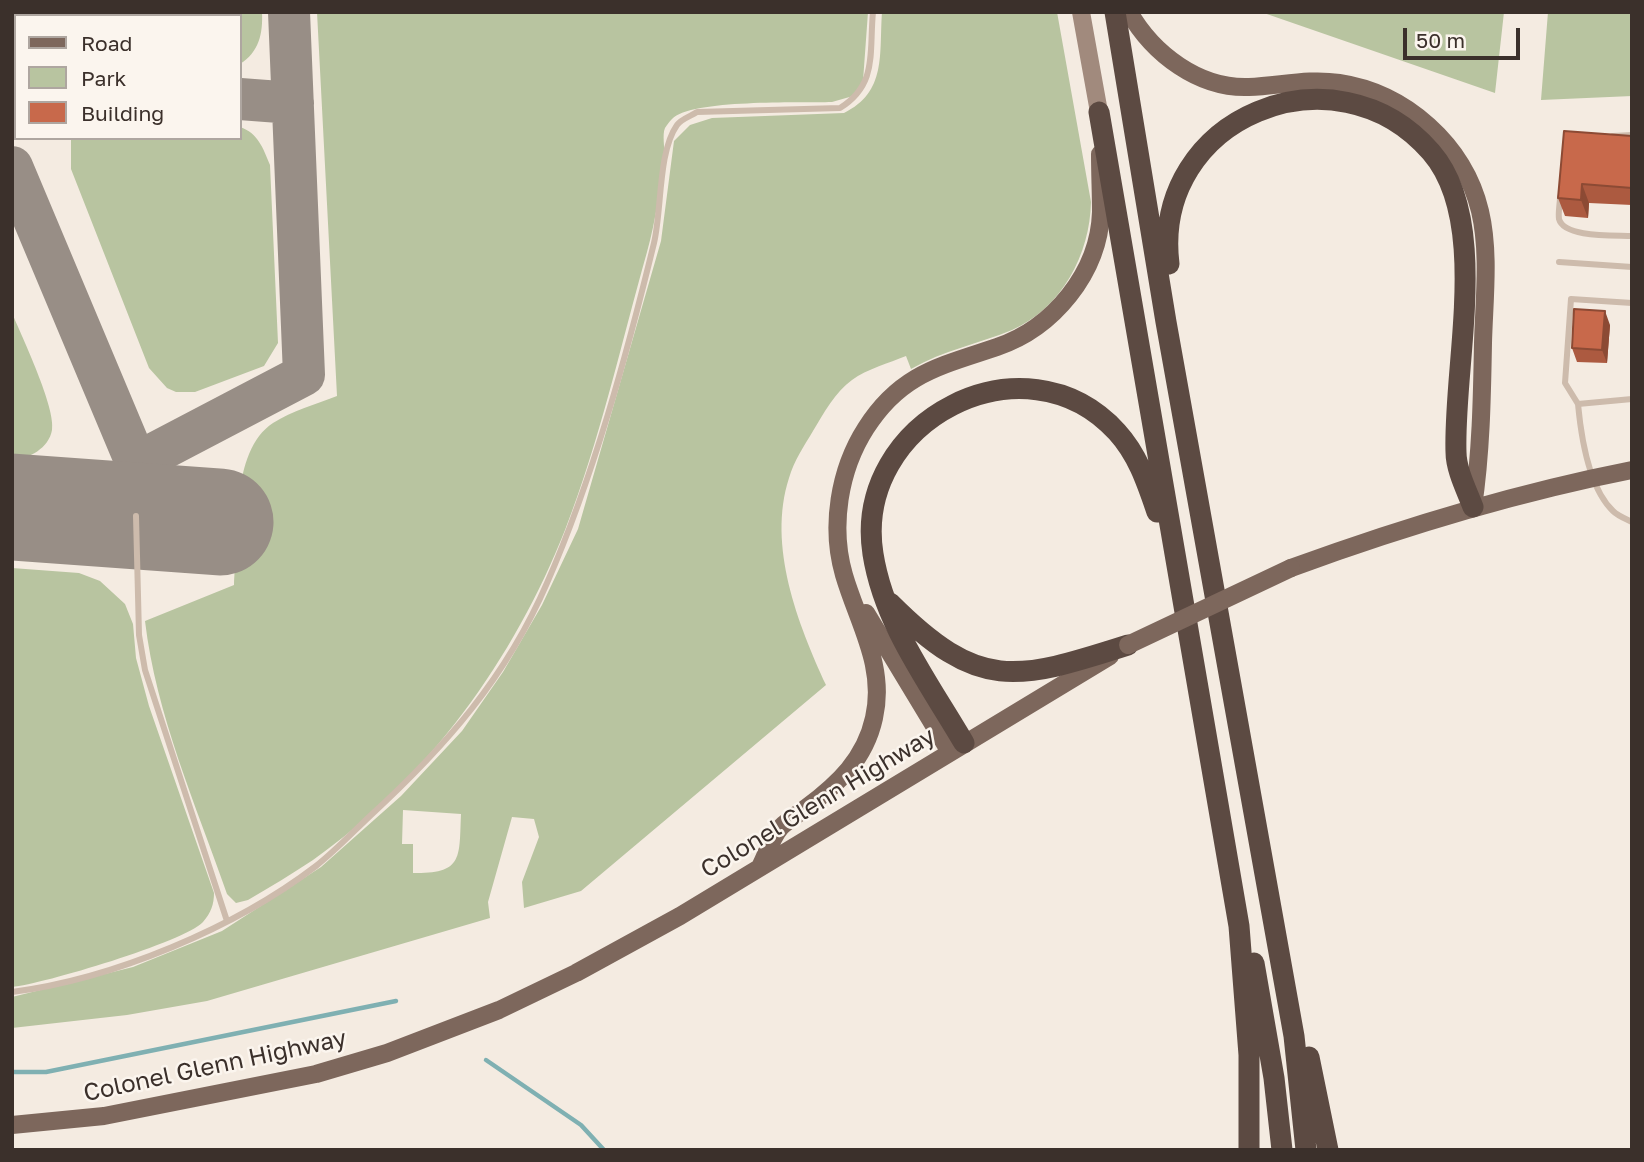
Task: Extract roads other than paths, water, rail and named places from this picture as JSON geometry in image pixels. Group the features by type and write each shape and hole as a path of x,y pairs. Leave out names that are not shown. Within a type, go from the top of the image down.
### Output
{"highway":[{"path":"1115,12 1166,322 1294,1036 1306,1150"},
{"path":"1166,322 1169,265 1166,241 1170,210 1190,166 1213,139 1255,112 1306,99 1352,103 1398,123 1431,152 1441,165 1455,192 1462,220 1464,257 1456,455 1473,508"},
{"path":"1099,112 1239,926 1249,1055 1249,1150"},
{"path":"957,748 891,618 872,552 872,531 880,483 895,453 920,425 936,413 968,397 999,390 1027,389 1064,396 1100,416 1117,432 1142,470 1175,550"},
{"path":"886,598 936,646 982,668 1019,672 1041,670 1128,645"},
{"path":"1239,926 1251,944 1274,1078 1282,1150"},
{"path":"1294,1036 1307,1051 1328,1150"}],"main road":[{"path":"1129,12 1162,54 1193,74 1226,85 1245,87 1320,81 1359,88 1394,101 1413,113 1447,146 1472,188 1483,233 1480,455 1473,508"},
{"path":"760,866 779,828 844,777 870,733 876,708 877,680 857,607 840,562 838,517 845,475 860,438 879,410 908,384 935,367 997,347 1033,329 1051,316 1079,284 1095,246 1101,213 1099,112"},
{"name":"Colonel Glenn Highway","path":"12,1125 71,1121 316,1074 387,1052 499,1010 576,973 680,916 1128,645 1291,568 1386,533 1473,508 1632,470"},
{"path":"857,607 868,614 957,748"}],"street":[{"path":"1081,12 1099,112"}],"lane":[{"path":"12,992 131,964 227,921 316,866 460,727 492,684 547,585 590,470 655,240 669,142 678,122 697,112 840,108 856,98 867,83 873,12"},
{"path":"1606,136 1632,135"},
{"path":"1561,183 1559,219 1564,228 1573,232 1632,236"},
{"path":"1559,262 1632,267"},
{"path":"1632,303 1571,299 1565,383 1578,404 1582,444 1593,478 1612,510 1632,522"},
{"path":"1578,404 1632,399"},
{"path":"136,516 139,635 143,661 227,921"}],"waterway":[{"path":"12,1072 46,1072 396,1001"},
{"path":"486,1060 581,1125 604,1150"}]}
